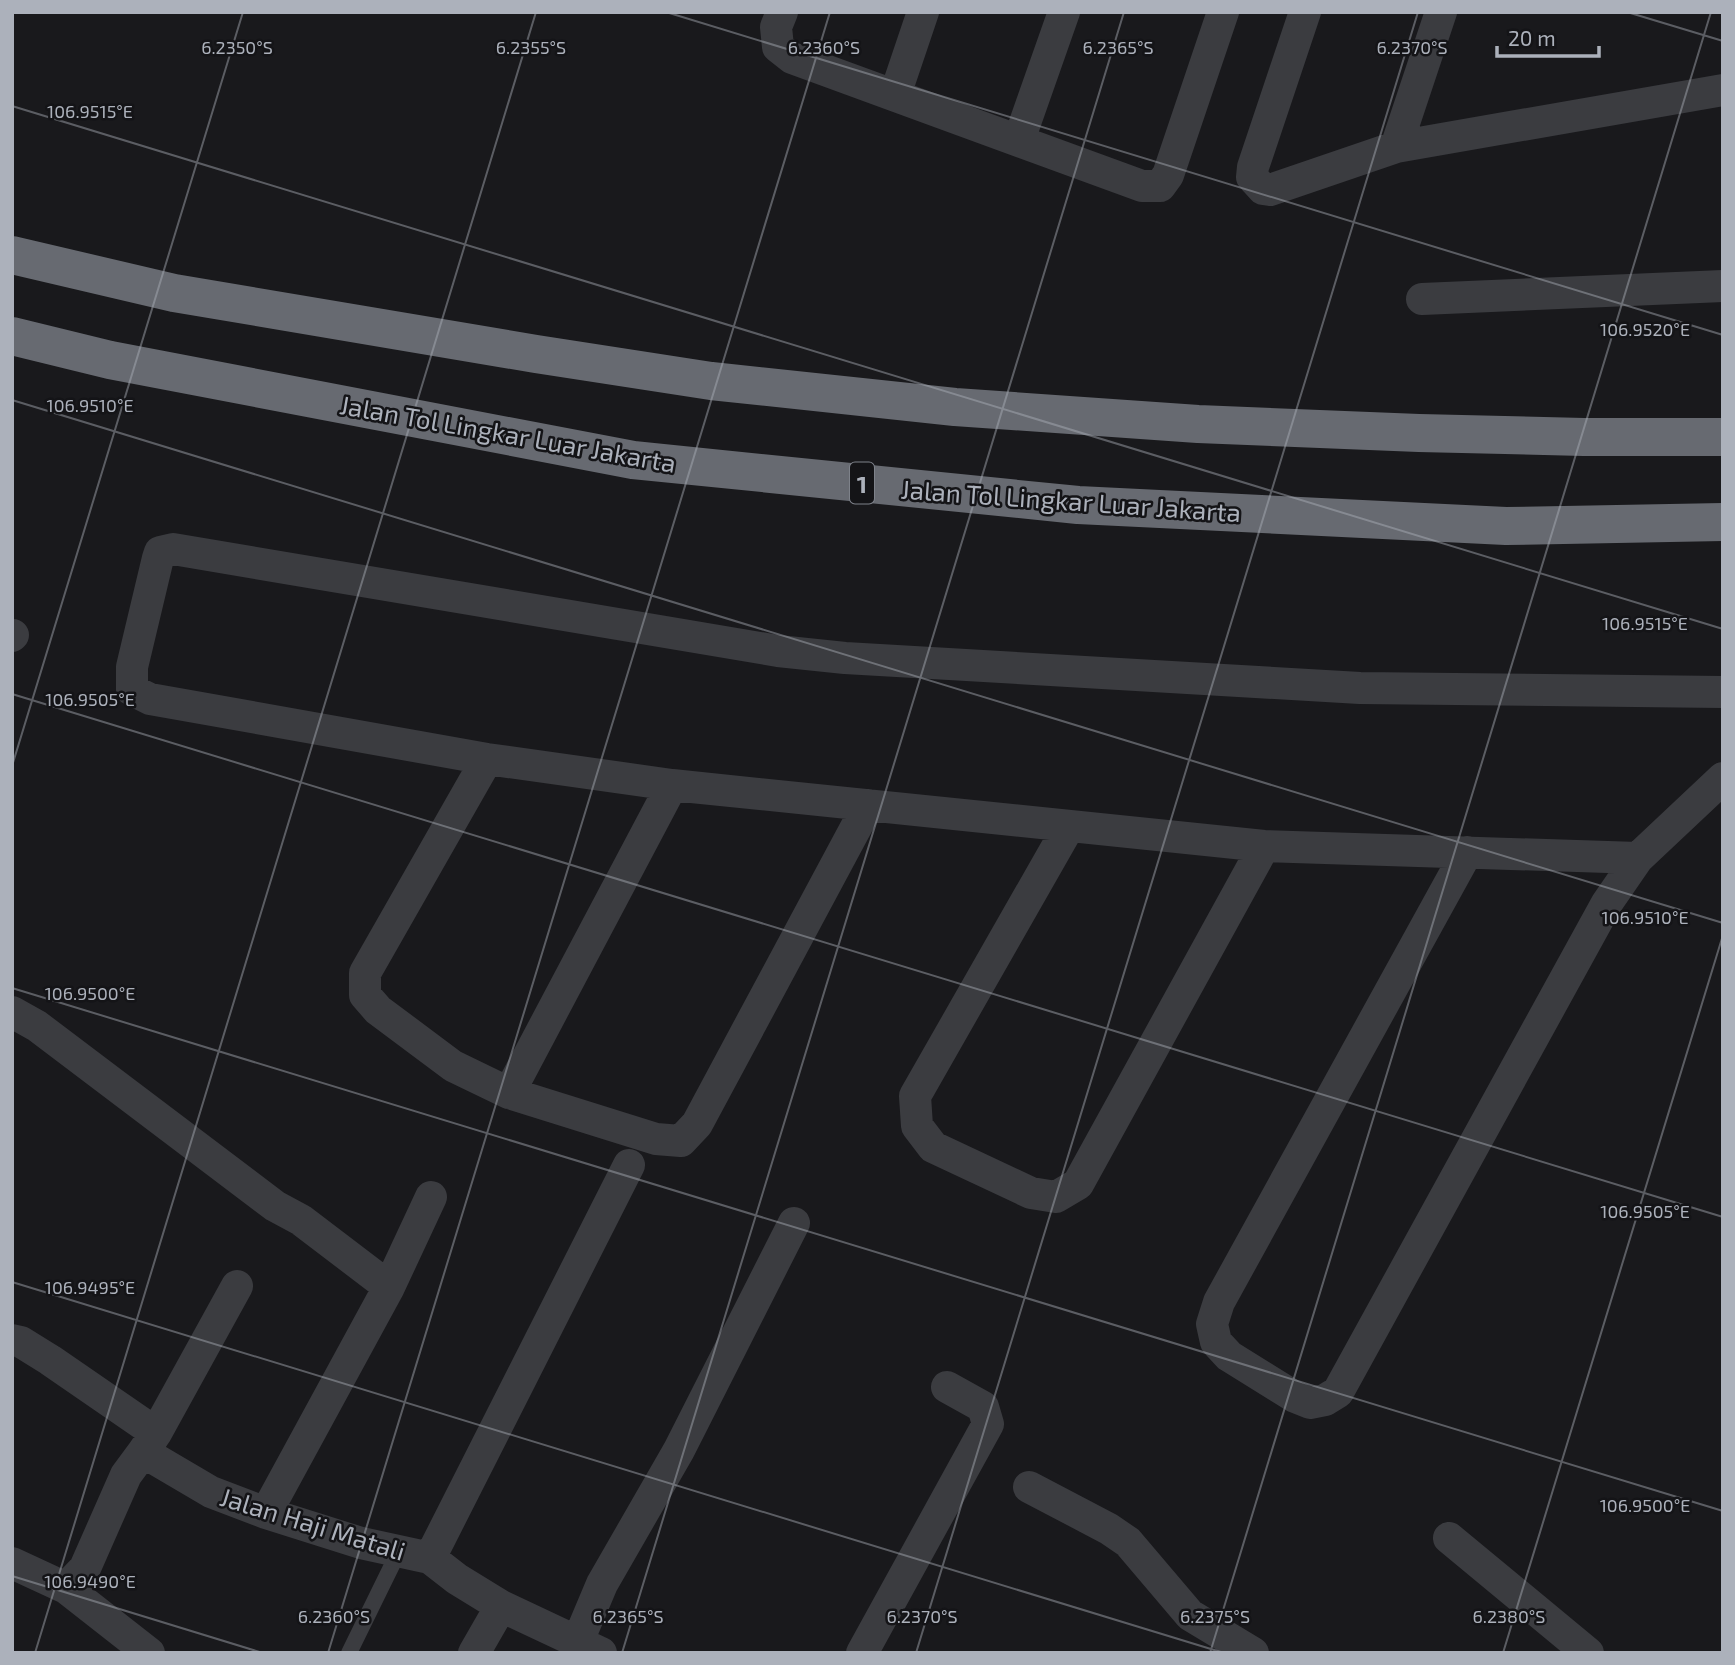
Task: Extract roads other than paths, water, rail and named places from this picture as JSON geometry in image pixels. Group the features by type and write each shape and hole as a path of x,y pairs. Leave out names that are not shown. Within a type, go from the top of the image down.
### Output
{"highway":[{"path":"12,256 174,293 536,354 711,381 928,404 1198,424 1405,433 1584,438 1723,437"},
{"name":"Jalan Tol Lingkar Luar Jakarta","path":"12,336 110,360 633,460 1078,505 1506,526 1723,522"}],"street":[{"path":"782,12 776,27 778,47 792,58 1142,186 1160,186 1168,175 1223,12"},
{"path":"895,95 923,12"},
{"path":"1019,140 1064,12"},
{"path":"1305,12 1253,167 1252,177 1263,189 1270,190 1396,147 1723,90"},
{"path":"1396,147 1441,12"},
{"path":"1422,299 1723,286"},
{"path":"1638,858 1264,846 672,785 487,760 150,699 132,690 132,667 160,552 173,549 778,652 1360,688 1723,692"},
{"path":"487,760 365,973 365,995 377,1010 453,1066 509,1093 656,1139 681,1141 697,1124 868,805"},
{"path":"1467,852 1219,1302 1212,1324 1216,1342 1229,1356 1295,1397 1310,1403 1338,1392 1607,903 1638,858 1723,778"},
{"path":"509,1093 672,785"},
{"path":"1069,826 915,1096 917,1126 933,1147 1031,1193 1056,1197 1078,1184 1264,846"},
{"path":"12,1012 37,1026 275,1206 301,1220 388,1287"},
{"path":"430,1558 629,1165"},
{"path":"266,1513 388,1287 431,1197"},
{"path":"584,1649 602,1584 679,1450 794,1223"},
{"path":"66,1588 85,1569 126,1475 150,1443 237,1286"},
{"name":"Jalan Haji Matali","path":"12,1339 50,1360 211,1492 266,1513 361,1543 430,1558 457,1579 501,1606 584,1649"},
{"path":"862,1653 988,1424 983,1407 947,1387"},
{"path":"1029,1487 1129,1542 1190,1615 1253,1653"},
{"path":"1449,1538 1588,1653"},
{"path":"12,1563 66,1588 149,1653"},
{"path":"474,1653 501,1606"}],"lane":[{"path":"349,1653 399,1551"}]}
